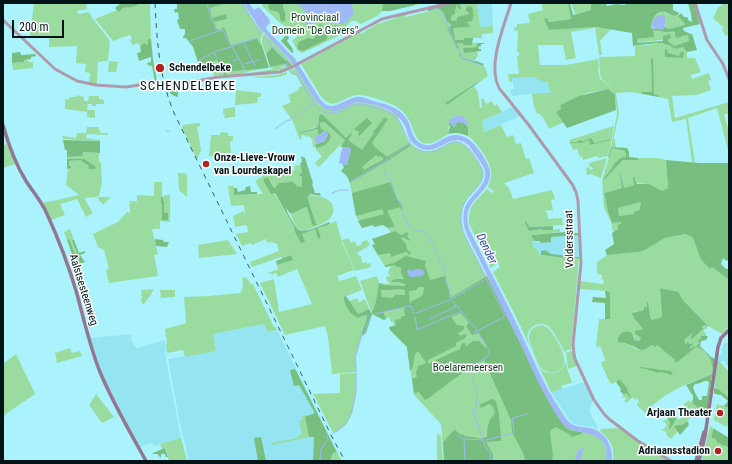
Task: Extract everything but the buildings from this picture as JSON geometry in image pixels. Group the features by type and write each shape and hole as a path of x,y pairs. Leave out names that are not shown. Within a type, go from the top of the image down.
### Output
{"main road":[{"name":"Aalstsesteenweg","path":"3,125 21,172 43,205 47,214 76,292 100,371 117,407 146,461"},
{"path":"699,461 707,424 718,347 721,338 729,330"},
{"path":"696,461 704,436"}],"street":[{"path":"3,19 55,69 66,76 77,81 96,85 123,87 146,84 181,84 218,77 285,71 382,19 450,3"},
{"name":"Voldersstraat","path":"511,3 496,56 494,69 497,84 572,184 578,200 581,263 573,345 575,359 594,400 604,414 638,441 671,461"},
{"path":"695,3 707,40 723,64 729,79"}],"shaded area":[{"name":"Dender","path":"244,3 249,3 254,10 259,7 269,19 270,23 266,27 267,30 295,59 320,99 325,104 335,106 355,97 366,98 396,109 404,115 416,140 422,144 431,145 452,135 459,135 471,141 481,152 488,165 490,178 485,188 473,202 469,210 467,219 470,231 553,399 570,423 575,426 596,430 604,436 610,445 612,461 606,461 605,445 601,440 591,434 569,429 557,416 538,382 466,234 463,220 465,207 480,187 485,177 483,166 470,147 460,140 454,140 429,150 422,149 410,140 405,126 397,115 385,108 371,104 358,102 336,111 328,110 322,107 316,101 290,60 261,30"},
{"path":"297,3 362,3 351,5 354,14 343,24 319,21 309,25 306,24 307,13"},
{"path":"477,3 492,3 493,26 480,27"},
{"path":"660,15 664,15 665,27 662,30 656,28 654,29 652,26 653,21"},
{"path":"535,77 541,80 541,82 548,82 551,93 512,96 510,90 514,89 512,78"},
{"path":"513,107 520,116 484,132 482,121"},
{"path":"457,115 462,116 465,119 468,127 459,121 454,127 451,123 449,123 450,119"},
{"path":"323,131 327,132 328,135 325,141 317,144 315,136 321,135"},
{"path":"343,147 348,147 351,149 347,165 339,163"},
{"path":"579,235 579,257 540,255 536,248 534,248 532,242 551,242 551,237"},
{"path":"409,269 413,271 421,269 424,271 424,274 422,276 411,277 407,271"},
{"path":"264,324 268,332 277,330 318,413 310,437 314,437 313,461 189,461 179,419 168,359 216,351 213,334"},
{"path":"132,334 131,339 137,348 165,340 166,360 181,438 154,446 152,443 140,447 107,384 90,338"},
{"path":"728,341 729,368 724,361 717,363 724,343 727,343"},
{"path":"585,382 593,401 590,408 590,413 598,428 597,429 572,423 551,392"},
{"path":"579,449 585,449 580,461 574,461"}],"green space":[{"path":"34,3 86,3 87,9 77,11 78,14 89,12 110,41 108,61 98,62 97,84 89,83 90,73 85,72 86,64 76,63 77,46 49,47 49,38 31,37"},
{"path":"121,3 143,3 132,7 123,8 119,12 115,8"},
{"path":"143,3 150,3 151,39 148,40 148,44 140,47 138,43 132,45 130,35 113,41 95,19 117,10 119,11 123,8 132,7"},
{"path":"177,3 227,3 210,8 212,18 226,14 227,19 214,22 217,29 220,30 224,27 231,45 257,38 262,46 269,67 226,72 227,75 224,75 217,60 201,67 193,47 186,38 183,38 185,29 180,29 177,20 179,19 178,12 175,13 174,9 177,9"},
{"path":"227,3 244,3 252,19 264,32 261,39 262,46 257,38 231,45 224,28 220,30 217,29 214,22 227,19 226,15 212,18 210,8"},
{"name":"Provinciaal Domein \"De Gavers\"","path":"262,3 429,3 390,11 382,11 379,15 361,24 356,21 351,21 342,32 343,34 302,53 297,50 292,40 297,37 293,30 289,32 262,6"},
{"path":"269,3 283,3 285,21 283,22 280,20 280,15 278,12 272,11 268,8"},
{"path":"383,3 416,3 415,5 390,11 382,11"},
{"path":"460,3 477,3 480,27 493,26 493,33 482,34 482,38 465,38 464,40 455,41 452,28 470,27 467,22 474,14 472,7 469,15 457,17 457,20 452,21 451,16 456,11 455,7 457,5 460,9"},
{"path":"460,3 461,9 460,10 457,5 455,14 451,16 452,21 457,20 457,17 469,14 469,12 466,11 468,6 472,7 473,12 472,21 467,22 470,27 453,28 455,40 473,38 472,45 457,43 459,48 457,49 447,28 451,26 450,23 447,22 443,12 437,9 428,11 427,8"},
{"path":"541,3 568,3 571,19 549,22 545,19 549,30 594,28 571,32 576,58 566,60 563,45 538,45 540,65 566,65 598,59 600,80 601,79 616,93 619,113 614,137 616,147 611,147 617,114 615,94 608,89 587,93 560,105 561,109 556,112 564,122 549,129 544,119 539,113 537,114 533,103 532,94 551,93 548,82 541,82 541,80 537,80 535,77 512,78 512,82 509,82 508,74 519,74 517,56 519,56 519,52 517,52 518,31 514,30 514,27 517,27 517,24 530,23 528,14 543,10"},
{"path":"568,3 570,3 573,15 591,10 591,3 606,3 607,6 616,4 625,5 627,3 673,3 673,10 679,13 678,15 674,16 665,12 659,13 653,19 651,25 651,28 654,29 665,27 669,29 685,24 678,16 681,13 692,22 688,3 694,3 700,24 683,28 684,31 692,34 697,50 687,52 683,47 674,48 663,43 633,46 632,33 596,27 549,30 544,19 547,18 549,22 571,19","holes":["653,30 675,32 677,38 688,35 689,41 674,46 668,41 668,39 671,38 670,34 663,36 663,41 637,43 637,39 654,37"]},
{"path":"571,3 591,3 591,10 575,14"},
{"path":"724,3 729,3 729,36 726,36 722,30 724,28 713,18 718,8"},
{"path":"437,9 443,12 447,22 450,23 451,26 447,28 457,49 457,43 472,45 472,43 477,43 477,47 464,48 464,53 477,50 478,57 476,57 476,60 470,60 462,57 462,59 485,67 488,76 478,83 476,82 445,103 447,105 474,86 478,92 480,108 482,107 481,99 483,98 486,104 492,101 494,106 497,104 502,112 482,121 484,132 501,125 507,137 513,135 516,144 521,143 526,159 529,158 534,173 504,183 509,188 513,199 552,190 555,199 551,200 553,210 545,212 547,212 548,219 562,218 563,225 529,227 529,231 560,229 560,232 531,235 534,241 532,242 534,248 536,248 540,255 579,258 571,350 567,350 565,353 553,331 544,324 536,325 528,332 530,347 493,272 500,267 498,263 491,268 471,228 469,216 474,203 487,189 492,193 494,191 488,187 491,171 488,162 479,147 468,136 468,126 460,115 451,119 448,134 432,143 426,144 416,137 407,117 399,108 391,104 374,98 358,95 334,104 325,100 320,95 301,64 360,32 361,34 377,24 405,14 406,17"},
{"path":"663,12 674,16 678,15 685,24 669,29 665,27 666,23 652,26 653,28 650,27 654,17"},
{"path":"320,24 322,25 323,29 329,33 326,40 302,51 298,49 297,46 299,42 308,38 313,39 315,37 317,27"},
{"path":"335,25 341,27 342,30 340,34 335,36 333,35 332,27"},
{"path":"595,27 611,29 600,41 602,55 599,55"},
{"path":"653,30 663,32 672,31 682,37 688,35 689,41 674,46 668,41 668,39 637,43 637,39 653,37"},
{"path":"264,34 286,56 293,64 292,65 272,47 266,54 262,41"},
{"path":"285,36 288,36 289,38 287,41 293,49 292,50 294,52 292,53 281,41"},
{"path":"148,39 151,39 157,82 155,82 152,66 148,65 147,63 151,62 151,57 139,61 137,53 141,52 140,47 142,44 148,44"},
{"path":"477,43 484,43 478,47 481,51 464,53 463,48 477,47"},
{"path":"665,43 674,48 683,47 687,52 687,58 695,58 701,72 691,75 692,79 709,73 711,80 708,81 711,90 696,95 672,96 675,118 729,102 729,113 724,115 729,128 729,154 717,108 688,118 695,163 692,162 686,119 672,122 668,99 654,94 651,58 652,93 616,93 601,78 599,57 635,56 635,46"},
{"path":"272,47 292,65 288,67 286,64 270,67 266,54"},
{"path":"665,49 668,53 679,56 680,53 684,52 683,58 665,57"},
{"path":"20,52 21,55 35,54 36,56 31,57 31,59 24,60 24,62 12,63 12,53"},
{"path":"461,53 462,57 484,64 483,66 462,59 459,54"},
{"path":"651,58 653,58 654,94 659,97 642,94 642,92 652,92"},
{"path":"24,60 33,62 33,68 13,70 12,63 24,62"},
{"path":"217,60 224,75 214,76 212,66 202,69 201,67"},
{"path":"109,61 118,62 116,72 108,72"},
{"path":"286,64 288,67 281,70 263,73 250,73 273,69 270,67"},
{"path":"268,68 241,74 227,75 226,72"},
{"name":"Boelaremeersen","path":"295,68 320,106 346,107 358,102 380,107 399,117 398,119 408,141 416,148 426,151 433,151 452,142 458,142 465,145 472,153 479,162 483,176 481,183 465,202 463,207 462,226 465,236 560,420 577,431 589,433 598,437 605,447 606,461 444,461 441,424 414,395 407,347 390,330 389,327 394,326 389,317 384,320 372,314 360,281 377,276 379,283 389,283 387,282 386,277 390,276 388,272 391,268 390,266 385,267 372,245 375,244 372,239 390,233 387,221 362,228 356,216 349,179 343,172 343,164 347,165 351,149 342,143 319,167 315,163 322,156 315,149 325,145 326,130 322,130 320,125 321,122 324,122 345,140 323,115 319,115 318,127 312,128 300,134 317,129 319,131 318,134 320,134 315,137 317,144 315,147 313,147 313,141 309,136 301,136 302,139 300,140 292,120 282,106 291,102 288,95 299,90 298,88 302,86 296,75 293,75 289,71"},
{"path":"287,72 284,76 264,78 251,77 277,75"},
{"path":"477,82 478,83 447,105 445,103"},
{"path":"184,85 184,90 173,89 175,92 178,92 178,97 170,93 169,86"},
{"path":"608,89 615,94 616,110 567,128 556,112 561,109 560,105 579,96"},
{"path":"236,90 261,93 261,97 258,97 257,103 235,105"},
{"path":"76,95 84,97 84,101 88,101 89,96 99,96 99,99 104,100 104,104 96,104 96,106 88,104 87,110 95,110 95,118 87,117 87,112 65,109 65,99 76,97"},
{"path":"235,107 235,117 224,118 225,114 223,114 223,109"},
{"path":"319,115 323,115 346,138 351,133 352,134 348,140 362,150 374,133 373,132 385,117 388,119 372,143 376,148 387,157 409,143 411,145 350,183 347,176 341,171 344,166 343,164 347,165 351,149 348,147 340,147 345,140 324,122 321,122 320,125 322,130 328,132 331,137 324,145 317,148 315,147 316,144 325,141 328,135 327,132 324,131 320,135 318,134 317,129 299,134 318,127","holes":["376,155 378,157 380,156 384,159 364,170 362,167"]},
{"path":"367,118 372,123 359,136 359,132 354,129"},
{"path":"458,121 464,123 468,127 468,136 458,133 448,134 450,127 449,123 451,123 454,127"},
{"path":"200,123 200,126 197,127 201,150 197,159 182,128 183,125"},
{"path":"614,126 608,156 598,158 597,156 583,160 577,149 573,150 570,143 581,143 589,140 590,145 610,139 593,143 592,139 570,142 569,140"},
{"path":"87,127 99,127 101,133 108,133 108,135 87,134 86,138 100,141 63,139 62,136 76,138 77,133 86,133"},
{"path":"221,132 228,133 228,136 233,136 233,141 230,141 231,153 220,153 220,157 209,156 211,135 220,135"},
{"path":"591,138 594,143 610,140 590,145 589,140 581,143 570,143 577,142 579,140 583,141"},
{"path":"63,140 100,141 100,153 83,152 82,156 67,157 67,150 65,150"},
{"path":"8,144 15,164 3,168 3,145"},
{"path":"611,147 627,148 629,157 638,158 638,160 623,160 602,181 616,162 621,158 626,157 625,151 612,148 608,158"},
{"path":"612,148 625,151 626,158 619,160 602,180"},
{"path":"83,152 99,153 99,162 101,162 102,182 99,196 84,198 93,213 86,217 77,199 60,204 65,215 51,220 43,203 79,195 66,185 68,169 71,168 69,167 69,161 80,160 89,166 89,169 90,164 81,159 67,159 67,157 82,156"},
{"path":"301,156 305,158 315,193 320,193 321,196 310,194 307,196 316,225 314,226 312,224 307,207 292,213 290,213 286,208 287,211 297,229 302,231 310,230 329,222 330,224 318,228 321,238 318,239 315,229 302,234 305,242 301,243 275,193 271,194 263,180 268,178 274,188 279,183 292,181 297,186 302,187 302,176 299,174 302,173 300,163 302,162"},
{"path":"607,158 601,178 592,174 587,175 586,168 589,167 590,170 593,169 590,167 589,163"},
{"path":"638,158 658,158 666,160 668,188 662,192 649,184 636,183 635,178 633,178 634,185 624,188 622,175 620,175 622,188 604,193 612,223 621,222 618,229 613,232 611,222 604,208 602,181 623,160 638,160"},
{"path":"67,159 84,159 96,167 95,169 88,169 89,166 80,160 69,161 69,166 71,166 71,168 67,169"},
{"path":"666,160 699,163 729,163 729,261 723,258 721,264 726,269 729,269 729,280 712,267 710,269 701,260 693,238 686,234 665,238 639,252 607,255 605,250 614,244 612,233 618,229 618,225 621,224 621,222 612,223 604,193 622,188 620,175 621,174 624,188 634,185 634,177 637,184 649,184 662,191 668,188","holes":["641,202 639,210 634,212 634,214 619,216 618,208"]},
{"path":"300,165 302,173 299,174 302,175 302,187 297,186 292,181 281,183 274,188 268,178 274,193 294,227 295,232 302,234 315,229 318,239 321,238 318,228 336,221 343,245 354,270 337,276 340,281 356,276 362,290 344,297 360,318 366,315 368,317 362,331 356,356 356,372 332,374 328,337 325,326 285,335 260,283 274,279 279,312 312,304 297,269 278,277 276,273 272,275 271,273 268,274 278,269 277,265 293,260 291,255 252,267 250,262 279,251 277,244 271,242 267,243 266,239 252,245 251,243 242,246 236,234 248,232 247,225 235,227 233,216 243,211 245,215 244,205 231,206 228,186 234,186 234,195 263,194 255,181 266,174 263,168 266,166 270,172 272,171 273,173 276,171 278,173 282,171 282,173 295,170 294,166"},
{"path":"178,173 185,173 187,175 187,197 179,190"},
{"path":"154,182 162,182 162,220 168,220 164,213 163,197 164,195 170,195 170,222 160,221 160,229 152,229 158,254 154,255 158,276 109,283 106,270 109,269 104,250 98,247 93,234 118,222 127,212 130,213 130,201 137,201 137,195 154,196"},
{"path":"391,182 397,199 403,209 401,210 400,207 387,211 394,225 393,227 390,227 389,229 383,225 374,227 373,225 362,228 358,221 384,214 382,209 356,216 352,193"},
{"path":"250,186 251,192 257,192 257,194 234,195 234,188 237,188 238,192 245,190 246,187"},
{"path":"307,196 319,196 331,202 334,210 330,219 306,231 297,227 290,213 294,213 307,207 316,224"},
{"path":"97,197 111,197 103,205"},
{"path":"161,197 163,197 164,201 164,213 168,213 168,220 162,220"},
{"path":"641,202 636,213 628,216 619,216 618,208"},
{"path":"526,221 529,227 553,226 553,230 542,229 529,231 525,222"},
{"path":"70,229 81,261 78,262 64,232"},
{"path":"395,231 401,235 407,232 409,234 407,236 410,241 403,237 401,238 411,253 410,255 405,252 391,257 390,253 378,255 372,245 375,244 372,239"},
{"path":"565,232 578,233 579,235 551,237 551,242 541,243 540,241 534,241 531,235"},
{"path":"686,234 693,238 701,260 710,269 712,267 729,280 729,326 722,334 708,326 680,295 660,288 662,317 653,321 650,316 648,303 645,310 633,312 638,323 643,329 636,335 641,338 638,341 634,336 622,343 627,343 639,350 644,350 655,344 675,360 676,363 691,349 690,347 693,345 691,343 686,344 684,340 693,333 701,332 705,325 707,328 703,331 706,333 705,336 698,342 698,348 708,356 714,367 712,374 668,394 660,399 645,413 638,406 638,402 640,403 637,398 635,400 633,397 626,403 624,401 626,398 622,397 626,393 630,398 631,397 619,379 613,384 610,383 602,366 601,362 605,361 601,347 596,346 599,319 610,319 609,297 607,291 580,289 580,281 603,284 604,280 602,279 602,275 597,274 597,262 607,255 639,252 665,238"},
{"path":"349,238 351,243 355,241 357,246 361,245 362,242 367,240 370,245 357,253 361,256 362,263 370,263 371,267 355,271 342,240"},
{"path":"69,239 78,262 80,261 72,240 74,240 79,253 85,251 85,253 80,255 85,262 76,265 67,240"},
{"path":"155,239 169,242 167,247 156,246"},
{"path":"228,240 237,254 199,258 198,245"},
{"path":"545,250 551,254 579,258 541,255 541,251"},
{"path":"291,255 293,260 277,265 276,261"},
{"path":"406,256 426,261 425,265 430,280 445,276 451,297 487,276 548,400 560,420 566,428 573,431 583,432 572,437 556,427 551,430 550,433 553,454 552,461 524,461 523,453 512,432 511,420 484,360 462,373 425,400 419,392 414,393 412,379 417,377 416,373 418,366 425,364 426,361 419,352 417,352 410,371 407,347 390,330 389,327 396,325 395,320 401,319 402,316 405,316 404,309 406,308 383,312 386,319 384,320 372,314 376,302 379,283 384,285 405,286 405,284 399,282 391,282 395,279 404,279 401,273 401,268 396,267 395,265 385,266","holes":["418,287 424,287 423,294 410,303 409,291 417,290","381,290 405,290 405,295 395,295 392,298 382,297","461,313 469,323 466,326 472,335 478,333 487,347 479,341 473,341 466,346 465,343 462,343 460,349 428,364 428,360 456,346 456,343 465,338 467,335 465,334 460,336 458,333 463,330 464,326 457,325 451,317"]},
{"path":"246,277 251,284 253,284 274,327 275,326 277,330 268,332 264,324 213,334 216,351 185,357 183,350 167,353 167,338 165,329 186,323 184,297 240,293 243,288 242,278"},
{"path":"660,288 678,292 683,300 708,326 706,327 705,325 702,327 703,329 692,339 690,337 693,333 684,340 686,344 688,342 690,344 692,343 693,345 690,347 691,349 694,346 696,347 676,363 674,361 675,360 657,345 655,347 652,345 644,350 640,350 627,343 618,342 620,335 626,332 631,332 635,340 639,341 641,338 635,334 635,331 643,329 632,313 644,310 644,307 647,307 648,302 652,320 662,317"},
{"path":"154,289 143,305 141,300 141,290"},
{"path":"160,290 175,290 175,297 161,298"},
{"path":"605,291 610,293 610,319 605,319 605,303 592,302 593,297 606,298"},
{"path":"346,296 358,314 369,309 372,315 366,333 362,336 362,331 367,316 358,318 353,314 345,303 344,297"},
{"path":"357,298 359,302 365,299 369,309 358,314 349,301"},
{"path":"542,325 548,328 555,337 564,356 561,369 556,372 551,373 542,368 535,356 529,340 530,332 536,326"},
{"path":"705,335 708,337 706,340 701,341 700,346 714,358 714,367 712,367 711,361 707,355 696,347 699,344 698,340 701,339 701,336"},
{"path":"530,347 543,371 551,373 558,372 563,367 565,360 572,382 561,386 562,389 551,392"},
{"path":"70,348 72,353 80,351 82,356 57,363 55,353"},
{"path":"572,351 577,366 568,369 566,353"},
{"path":"16,354 35,394 3,416 3,364"},
{"path":"719,361 729,372 729,424 727,427 714,420 717,403 720,406 725,406 728,401 720,394 714,393 717,363"},
{"path":"640,367 670,371 673,373 670,375 667,373 657,373"},
{"path":"295,369 337,452 333,453 330,461 313,461 314,437 309,437 305,417 315,413 299,385 294,386 290,370"},
{"path":"356,373 356,396 352,414 346,425 333,433 313,394 340,393 340,374"},
{"path":"712,374 707,414 699,411 700,409 693,404 693,396 686,385","holes":["708,381 707,396 702,396 702,400 699,400 693,387 695,384"]},
{"path":"619,379 628,389 630,398 626,393 624,395 620,391 621,389 616,382"},
{"path":"714,388 729,398 729,408 724,406 728,401 720,394 714,393"},
{"path":"96,394 114,417 102,423 89,405"},
{"path":"492,399 496,401 501,437 501,441 486,442 493,455 493,461 444,461 443,442 454,430 460,434 480,439 487,437 488,424 495,414 491,405 489,404 481,408 479,405"},
{"path":"689,400 690,402 693,400 693,404 700,409 684,424 675,426 678,431 671,439 667,436 666,432 661,430 664,430 665,427 667,427 663,421 668,419 669,422 672,423 676,419 680,419 686,408 684,404"},
{"path":"667,409 674,413 677,419 670,429 670,423 663,413 663,410"},
{"path":"315,414 305,417 309,437 272,445 271,443 298,438 298,435 302,434 299,421 303,420 302,416"},
{"path":"687,421 689,425 680,435 674,426 684,424"},
{"name":"Adriaansstadion","path":"710,426 729,438 729,461 702,461"},
{"path":"619,428 669,461 613,461 611,444 607,437 600,431 601,429"},
{"path":"714,429 729,438 729,447 722,445 715,438 712,438"},
{"path":"437,434 441,435 443,461 437,461"},
{"path":"261,437 266,461 258,461 254,438"},
{"path":"181,438 187,461 169,461 166,448 162,449 160,444"},
{"path":"165,448 168,457 166,457 165,454 161,454 161,458 157,454 152,454 153,453"},
{"path":"337,452 342,461 330,461 333,453"}],"waterway":[{"path":"207,3 210,16 217,32 223,30 231,46 257,38"},
{"path":"242,3 244,9 257,27 260,35"},
{"path":"434,8 441,10 462,58 483,66"},
{"path":"190,41 216,32"},
{"path":"263,37 289,62 286,65 287,67"},
{"path":"244,44 255,65"},
{"path":"232,46 245,70"},
{"path":"217,59 214,52 231,47"},
{"path":"202,69 199,60 213,53"},
{"path":"233,61 238,59"},
{"path":"244,64 259,60"},
{"path":"289,70 292,73 297,74 311,98 324,112 337,112 358,104 384,110 395,117 410,143 414,147 431,152 453,142 459,142 468,148 481,167 483,172 481,182 464,203 461,211 462,228 504,314 504,317 479,330 478,332 490,352 488,356 466,370 473,378 478,396 474,413 485,446 490,453 491,461"},
{"path":"291,119 314,104"},
{"path":"275,129 286,121 290,120"},
{"path":"350,182 388,159 410,143"},
{"path":"386,163 385,173 391,181"},
{"path":"391,183 401,204 402,212 407,223 412,229 425,233 434,247 443,268 445,269"},
{"path":"332,193 340,190 349,190"},
{"path":"445,270 450,298"},
{"path":"416,313 450,300 486,279"},
{"path":"452,301 456,306"},
{"path":"374,314 409,306 411,306 414,313"},
{"path":"430,319 457,306 478,331"},
{"path":"455,314 460,312"},
{"path":"415,317 417,330 454,314"},
{"path":"356,372 355,357 361,337 365,332 371,316"},
{"path":"473,333 477,331"},
{"path":"354,401 356,392 356,373"},
{"path":"333,433 342,427 348,420 354,402"},
{"path":"486,440 513,433 512,419 527,414"},
{"path":"320,461 321,449 328,439 327,435"},
{"path":"457,435 463,439"},
{"path":"465,461 464,439 483,440"}],"railway":[{"path":"155,3 158,45 162,72 174,113 345,461"}],"place":[{"name":"Schendelbeke","path":"160,68"},
{"name":"Onze-Lieve-Vrouw van Lourdeskapel","path":"206,164"},
{"name":"Arjaan Theater","path":"720,413"},
{"name":"Adriaansstadion","path":"718,451"}],"district":[{"name":"SCHENDELBEKE","path":"188,87"}]}
